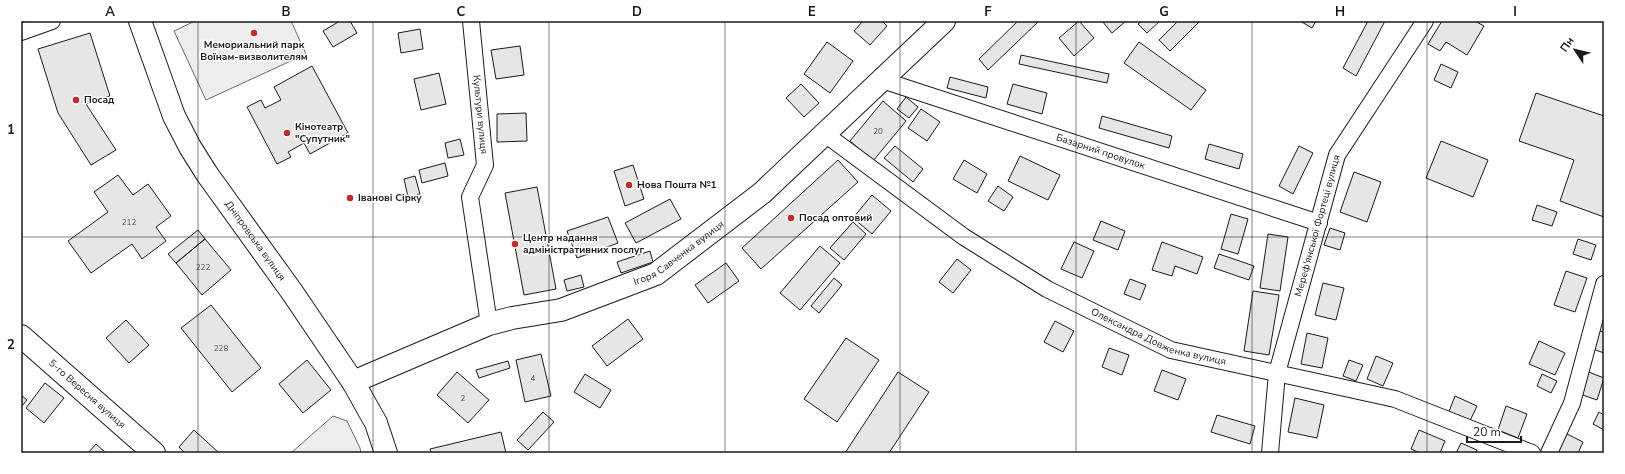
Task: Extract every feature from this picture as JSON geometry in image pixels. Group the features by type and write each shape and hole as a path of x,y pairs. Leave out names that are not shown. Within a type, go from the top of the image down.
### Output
{"main road":[{"name":"Дніпровська вулиця","path":"140,21 174,116 190,147 207,174 292,292 353,382 376,423 386,453"},
{"name":"Ігоря Савченка вулиця","path":"353,382 489,324 512,318 561,310 656,274 762,193 944,21"},
{"name":"5-го Вересня вулиця","path":"21,336 154,453"}],"street":[{"path":"21,32 52,21"},
{"name":"Культури вулиця","path":"471,21 485,165 470,197 489,324"},
{"name":"Мереф'янської Фортеці вулиця","path":"1270,453 1277,373 1337,155 1425,21"},
{"name":"Базарний провулок","path":"882,80 1318,222"},
{"name":"Олександра Довженка вулиця","path":"825,134 964,237 1047,289 1171,350 1395,399 1532,453"},
{"path":"1549,453 1572,403 1604,284"}],"shaded area":[{"path":"195,21 291,21 306,54 206,100 174,31"},
{"path":"333,416 347,421 361,453 291,453"}],"building":[{"path":"340,21 350,21 357,33 333,47 323,31"},
{"path":"863,21 882,21 887,26 870,45 854,31"},
{"path":"1018,21 1039,21 988,70 979,59"},
{"path":"1079,21 1094,38 1074,56 1059,38"},
{"path":"1102,21 1126,21 1112,33"},
{"path":"1142,21 1160,21 1147,33 1138,24"},
{"path":"1178,21 1200,21 1170,51 1159,40"},
{"path":"1300,21 1316,21 1312,28"},
{"path":"1368,21 1385,21 1356,76 1343,68"},
{"path":"1442,21 1475,21 1484,26 1467,55 1446,42 1440,51 1428,44"},
{"path":"420,29 423,49 401,53 398,33"},
{"name":"Посад","path":"90,33 110,96 86,104 116,150 91,165 58,113 38,49"},
{"path":"827,42 853,61 830,93 804,74"},
{"path":"1139,42 1206,90 1191,110 1124,63"},
{"path":"520,46 524,75 496,79 491,50"},
{"path":"1021,55 1109,74 1107,83 1019,64"},
{"path":"1441,64 1458,72 1451,88 1434,80"},
{"path":"312,66 348,133 310,154 304,143 288,152 291,157 277,164 247,107 261,100 265,108 281,100 274,87"},
{"path":"439,73 446,104 421,110 414,79"},
{"path":"950,77 988,87 986,98 947,88"},
{"path":"801,84 819,103 804,117 786,98"},
{"path":"1013,84 1047,93 1042,114 1007,104"},
{"path":"1536,93 1604,116 1604,217 1560,201 1574,160 1519,141"},
{"path":"906,97 918,107 909,118 897,109"},
{"path":"883,101 906,121 873,161 850,141"},
{"path":"921,109 940,122 927,141 908,128"},
{"path":"526,113 527,141 497,142 497,114"},
{"path":"1102,116 1172,136 1169,148 1099,128"},
{"path":"460,139 464,155 448,158 445,143"},
{"path":"1441,141 1488,160 1473,197 1426,178"},
{"path":"1209,144 1243,154 1239,169 1205,159"},
{"path":"895,146 923,169 913,182 884,158"},
{"path":"1299,146 1313,153 1293,194 1279,186"},
{"path":"1020,156 1060,175 1048,200 1008,181"},
{"path":"838,160 858,182 761,269 742,248"},
{"path":"964,160 987,174 977,193 953,179"},
{"path":"445,163 448,176 422,183 419,170"},
{"name":"Нова Пошта №1","path":"633,165 644,199 625,206 614,171"},
{"path":"1354,172 1381,182 1367,222 1340,212"},
{"path":"118,175 133,195 148,184 171,216 156,227 166,241 142,259 132,244 91,273 68,241 108,212 94,192"},
{"path":"415,176 420,194 408,197 404,179"},
{"path":"998,186 1013,197 1004,211 988,201"},
{"path":"537,187 556,289 524,295 505,193"},
{"path":"872,195 891,211 872,234 853,218"},
{"path":"670,199 681,219 636,243 625,223"},
{"path":"1537,205 1557,212 1552,226 1532,220"},
{"path":"1231,214 1248,219 1238,254 1221,249"},
{"path":"608,217 618,243 577,258 567,231"},
{"path":"1101,221 1125,231 1118,250 1093,240"},
{"path":"853,222 866,234 844,260 830,248"},
{"path":"1330,228 1345,233 1340,250 1324,245"},
{"path":"198,230 205,239 176,263 168,254"},
{"path":"1268,234 1288,237 1280,291 1260,288"},
{"path":"205,239 231,270 202,295 176,263"},
{"path":"1578,239 1596,245 1591,260 1573,254"},
{"path":"1074,242 1094,251 1082,278 1061,269"},
{"path":"1162,242 1203,257 1197,274 1175,266 1172,276 1152,270"},
{"path":"820,246 840,263 800,310 780,293"},
{"path":"650,251 653,262 621,273 617,262"},
{"path":"1219,254 1254,266 1249,280 1214,268"},
{"path":"957,259 971,270 953,293 939,282"},
{"path":"726,263 739,281 708,303 695,285"},
{"path":"1566,271 1587,278 1575,312 1554,305"},
{"path":"581,275 584,287 567,291 564,280"},
{"path":"834,278 842,285 819,313 811,306"},
{"path":"1130,279 1146,285 1140,300 1124,294"},
{"path":"1323,283 1344,288 1336,320 1315,315"},
{"path":"1253,291 1279,295 1269,355 1244,351"},
{"path":"211,305 261,368 232,392 181,328"},
{"path":"628,319 643,339 607,366 592,346"},
{"path":"126,320 149,345 129,363 106,338"},
{"path":"1055,321 1074,331 1063,352 1044,342"},
{"path":"1596,330 1604,332 1604,353 1590,348"},
{"path":"1307,333 1328,338 1322,368 1301,364"},
{"path":"846,338 879,360 837,422 804,399"},
{"path":"1539,341 1565,353 1555,375 1529,364"},
{"path":"1109,348 1129,355 1122,375 1102,367"},
{"path":"541,354 551,396 525,402 516,360"},
{"path":"1376,356 1393,363 1383,386 1367,379"},
{"path":"307,360 331,390 303,413 279,384"},
{"path":"1349,360 1363,365 1356,381 1343,376"},
{"path":"508,361 510,368 479,378 476,370"},
{"path":"1162,370 1186,379 1178,400 1154,391"},
{"path":"1586,371 1604,378 1597,400 1577,393"},
{"path":"457,372 489,400 468,423 437,395"},
{"path":"898,372 929,392 889,453 845,453"},
{"path":"585,374 611,390 600,408 574,392"},
{"path":"1542,374 1557,381 1551,393 1537,386"},
{"path":"45,383 64,398 44,423 26,408"},
{"path":"21,395 27,400 21,407"},
{"path":"1455,396 1477,406 1469,423 1448,414"},
{"path":"1295,398 1324,405 1317,438 1288,432"},
{"path":"1506,406 1527,414 1518,438 1498,430"},
{"path":"543,412 554,422 528,450 517,440"},
{"path":"1599,412 1604,415 1604,430 1593,424"},
{"path":"1217,415 1255,426 1250,444 1211,432"},
{"path":"194,430 219,453 185,453 179,447"},
{"path":"1419,430 1445,441 1440,453 1420,453 1411,449"},
{"path":"501,432 506,453 431,453 430,449"},
{"path":"1565,433 1583,442 1578,453 1555,453"},
{"path":"1461,443 1477,450 1476,453 1456,453"},
{"path":"96,444 106,453 88,453"}],"place":[{"name":"Мемориальний парк Воїнам-визволителям","path":"254,33"},
{"name":"Посад","path":"76,100"},
{"name":"Кінотеатр \"Супутник\"","path":"287,133"},
{"name":"Нова Пошта №1","path":"629,185"},
{"name":"Іванові Сірку","path":"350,198"},
{"name":"Посад оптовий","path":"791,218"},
{"name":"Центр надання адміністративних послуг","path":"515,244"}]}
